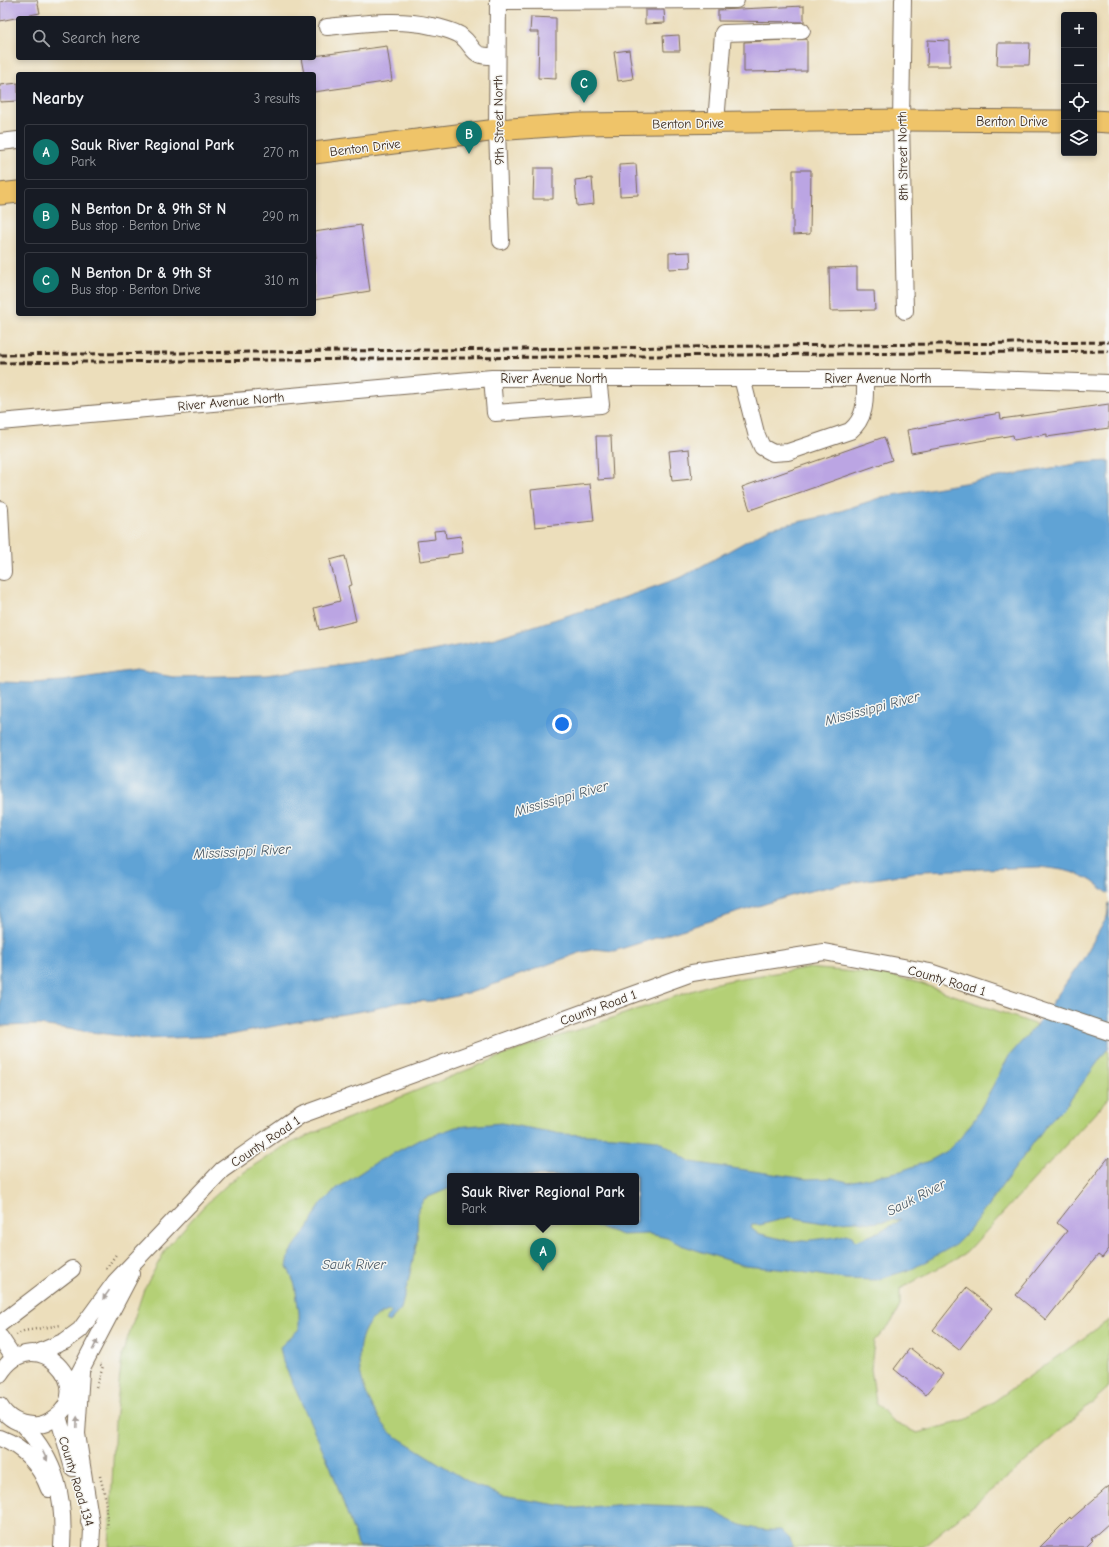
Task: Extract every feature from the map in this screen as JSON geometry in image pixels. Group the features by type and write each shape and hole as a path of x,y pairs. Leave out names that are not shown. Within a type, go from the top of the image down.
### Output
{"main road":[{"name":"Benton Drive","path":"316,153 497,130 580,124 902,120 1061,121"},
{"path":"1097,121 1109,122"},
{"path":"0,194 16,192"}],"street":[{"path":"498,1 736,0"},
{"name":"8th Street North","path":"903,0 902,120 905,311"},
{"name":"9th Street North","path":"498,1 497,130 501,241"},
{"path":"327,27 391,21 430,26 459,35 472,50 483,56 497,56"},
{"path":"716,123 723,33 802,31"},
{"path":"0,142 16,140"},
{"path":"492,378 495,413 601,406 598,378"},
{"name":"River Avenue North","path":"0,422 492,378 957,378 1109,383"},
{"path":"742,378 756,433 762,447 773,453 788,452 850,431 858,424 865,408 865,378"},
{"path":"0,509 3,572"},
{"name":"County Road 1","path":"5,1367 25,1354 37,1353 66,1341 80,1330 115,1282 222,1170 302,1115 692,973 824,952 930,972 1021,1004 1109,1032"},
{"name":"County Road 1","path":"58,1416 68,1400 69,1391 81,1372 140,1255"},
{"path":"0,1324 72,1270"},
{"path":"2,1341 5,1367"},
{"path":"37,1353 48,1356 57,1362 64,1370 68,1380 69,1391"},
{"path":"81,1372 77,1434 100,1532"},
{"path":"3,1413 23,1425 38,1441 56,1476 62,1499 63,1541"},
{"path":"23,1425 35,1426 48,1423 58,1416"},
{"name":"County Road 134","path":"58,1416 100,1532 91,1547"},
{"path":"0,1438 21,1450 34,1461 48,1487 63,1541"}],"path":[{"path":"104,1271 117,1253"},
{"path":"2,1341 24,1332 51,1328 65,1324"},
{"path":"94,1393 103,1366"},
{"path":"99,1475 108,1519 100,1532"}],"green space":[{"path":"807,968 889,975 920,983 1109,1051 1109,1098 966,1253 900,1289 900,1306 891,1323 874,1342 871,1369 876,1402 893,1422 917,1433 964,1421 1109,1320 1109,1387 1013,1473 923,1547 109,1547 115,1421 122,1355 144,1289 167,1247 203,1207 230,1182 256,1164 287,1145 339,1122 504,1055 712,984"}],"water":[{"name":"Mississippi River","path":"1109,461 1109,894 1092,881 1080,875 1067,871 1040,867 923,871 842,884 797,894 614,951 595,949 579,953 476,991 452,997 432,1001 400,1002 374,1009 225,1036 143,1039 39,1025 0,1026 0,682 33,683 62,681 136,670 173,677 266,675 422,653 495,638 614,601 682,577 770,528 826,516 882,497 1081,463"},
{"name":"Sauk River","path":"1109,903 1109,1047 1068,1103 1048,1123 969,1231 955,1245 912,1269 876,1280 844,1279 789,1270 745,1266 681,1245 667,1238 649,1234 622,1235 594,1225 639,1225 639,1173 447,1173 447,1189 424,1199 418,1209 417,1241 401,1309 389,1322 385,1320 392,1312 388,1311 372,1320 363,1335 359,1349 359,1365 367,1396 374,1410 392,1434 477,1487 487,1489 502,1496 576,1508 627,1504 706,1507 734,1522 747,1527 767,1530 781,1530 790,1539 793,1547 359,1547 331,1468 283,1362 280,1347 299,1329 299,1313 295,1285 287,1266 290,1252 308,1228 320,1205 336,1189 375,1163 417,1141 456,1127 501,1123 562,1134 615,1136 657,1140 691,1162 807,1179 832,1178 848,1182 901,1171 931,1160 947,1151 961,1137 976,1117 1009,1056 1037,1024 1083,959 1107,917","holes":["790,1217 823,1223 857,1221 872,1223 901,1219 872,1235 855,1241 852,1236 847,1234 836,1237 793,1242 757,1233 751,1228 752,1225 760,1225"]}],"building":[{"path":"7,0 37,0 40,13 16,16 16,18 0,21 0,2"},
{"path":"804,6 804,22 718,21 718,10"},
{"path":"645,10 664,10 665,23 645,24"},
{"path":"531,17 556,18 556,79 538,78 539,32 530,32"},
{"path":"679,35 680,51 664,51 663,36"},
{"path":"807,39 807,71 744,72 744,42"},
{"path":"928,40 950,41 950,66 927,66"},
{"path":"998,43 1030,43 1029,65 997,65"},
{"path":"387,46 392,81 316,92 316,72 304,72 301,60 316,60 316,56"},
{"path":"629,50 633,79 618,81 614,52"},
{"path":"16,83 16,101 0,102 0,85"},
{"path":"636,164 638,195 620,196 619,165"},
{"path":"534,168 553,168 553,199 533,199"},
{"path":"793,170 811,170 810,234 793,235"},
{"path":"592,178 594,204 577,206 575,180"},
{"path":"361,225 370,291 316,300 316,232"},
{"path":"690,252 691,268 669,269 669,253"},
{"path":"857,267 857,291 874,291 875,310 830,311 829,268"},
{"path":"1109,404 1109,428 1047,437 1047,434 1014,440 1013,435 911,453 907,430 1000,413 1001,419"},
{"path":"596,436 611,436 613,479 598,480"},
{"path":"884,437 892,460 750,510 742,487"},
{"path":"689,449 692,479 672,481 669,451"},
{"path":"590,484 594,521 535,527 531,490"},
{"path":"445,530 446,538 461,536 463,553 420,561 417,541 435,539 434,531"},
{"path":"345,556 352,585 348,586 356,621 319,630 314,608 340,601 330,560"},
{"path":"1109,1157 1109,1249 1102,1258 1098,1255 1046,1320 1016,1295 1067,1231 1057,1223"},
{"path":"966,1288 992,1308 959,1350 933,1330"},
{"path":"910,1348 943,1374 926,1395 894,1369"},
{"path":"1109,1486 1109,1523 1091,1539 1093,1540 1086,1547 1040,1547 1070,1517 1071,1519"}],"railway":[{"path":"0,355 1109,342"},
{"path":"0,363 1109,351"}],"place":[{"name":"N Benton Dr & 9th St","path":"584,103"},
{"name":"N Benton Dr & 9th St N","path":"469,154"},
{"name":"Sauk River Regional Park","path":"543,1271"}]}
